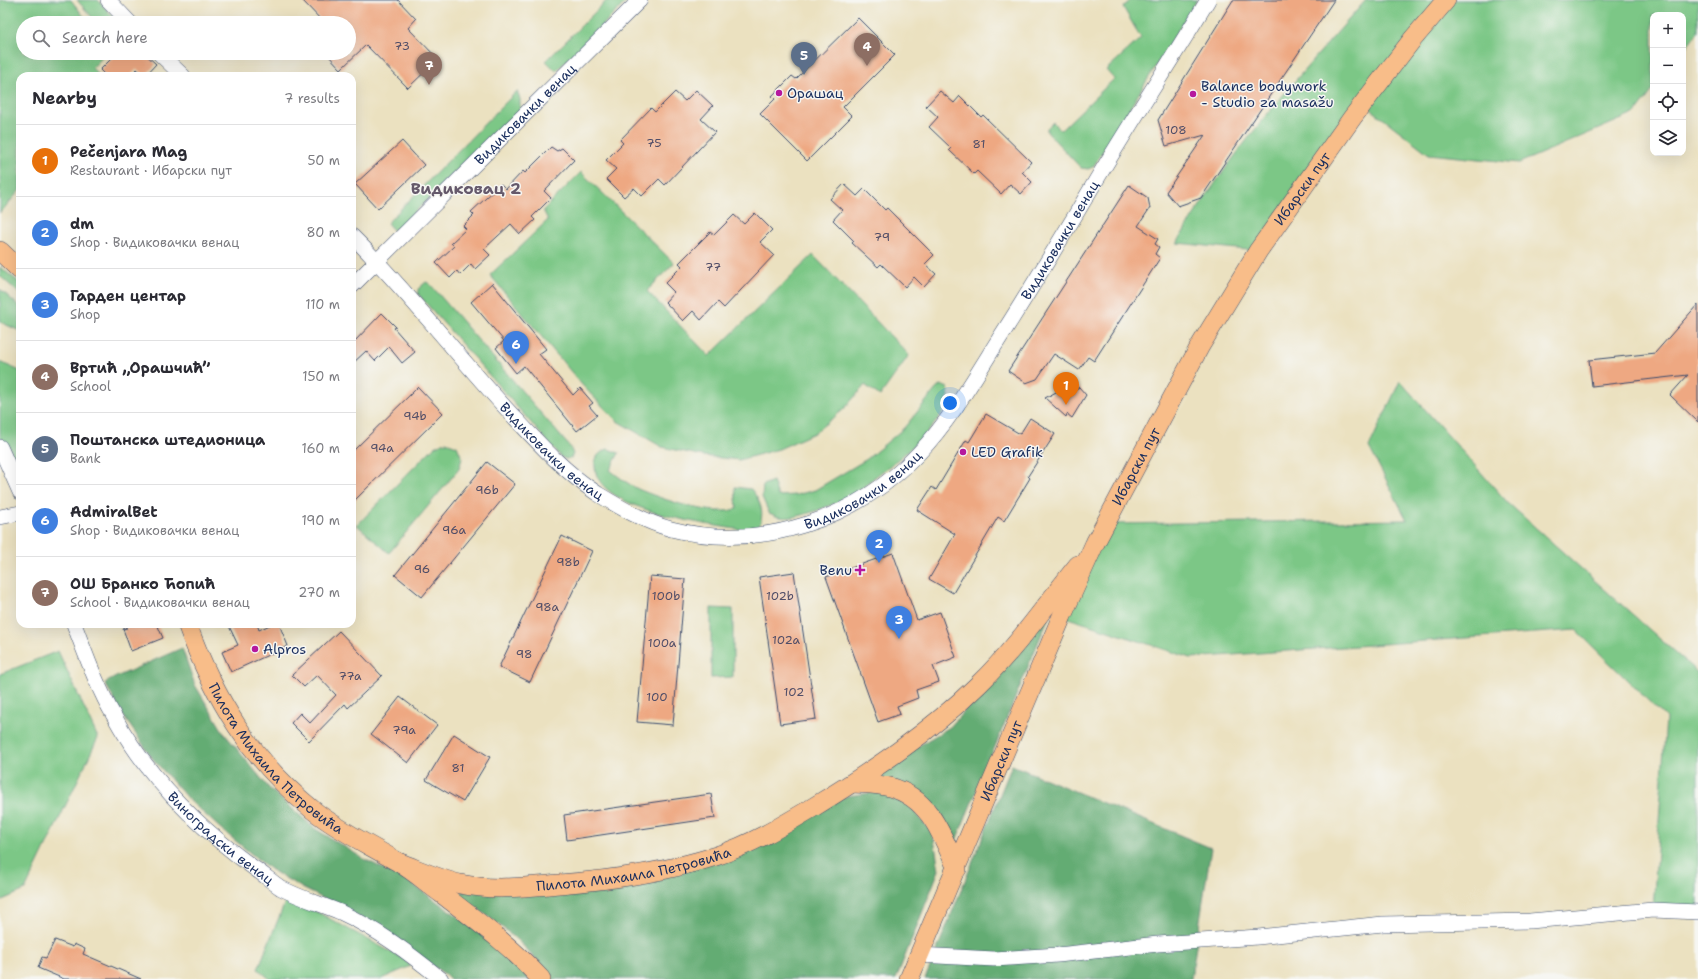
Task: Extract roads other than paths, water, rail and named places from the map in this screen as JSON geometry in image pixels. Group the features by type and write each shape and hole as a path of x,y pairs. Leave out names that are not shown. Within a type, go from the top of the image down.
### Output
{"main road":[{"name":"Ибарски пут","path":"909,979 957,869 1062,616 1095,543 1182,378 1230,294 1258,251 1363,102 1446,0"},
{"path":"0,251 16,266"},
{"name":"Пилота Михаила Петровића","path":"189,628 208,675 230,717 249,745 268,767 313,810 354,837 400,862 459,884 508,888 572,883 653,872 717,856 748,843 783,825 853,783 939,720 980,683 1008,653 1095,543"},
{"path":"853,783 889,787 915,799 926,809 937,824 957,869"},
{"name":"Пилота Михаила Петровића","path":"400,862 486,927 523,960 541,979"}],"street":[{"path":"108,0 123,16"},
{"name":"Видиковачки венац","path":"356,282 640,0"},
{"name":"Видиковачки венац","path":"356,240 482,382 546,451 573,476 597,493 649,522 691,533 730,537 760,535 811,523 852,505 882,486 918,454 940,428 966,391 1049,259 1091,187 1208,0"},
{"path":"166,60 179,72"},
{"path":"0,447 16,483"},
{"path":"0,517 16,514"},
{"name":"Виноградски венац","path":"76,628 114,717 161,783 198,821 241,858 282,888 341,913 381,934 441,979"},
{"path":"919,955 994,959 1058,955 1158,944 1258,937 1383,924 1530,921 1653,910 1698,912"}],"place":[{"name":"Вртић „Орашчић”","path":"867,66"},
{"name":"Поштанска штедионица","path":"804,75"},
{"name":"ОШ Бранко Ћопић","path":"429,85"},
{"name":"Орашац","path":"779,93"},
{"name":"Balance bodywork - Studio za masažu","path":"1193,94"},
{"name":"AdmiralBet","path":"516,364"},
{"name":"Pečenjara Mag","path":"1066,405"},
{"name":"LED Grafik","path":"963,452"},
{"name":"dm","path":"879,563"},
{"name":"Benu","path":"860,570"},
{"name":"Гарден центар","path":"899,639"},
{"name":"Alpros","path":"255,649"}],"district":[{"name":"Видиковац 2","path":"466,188"}]}
